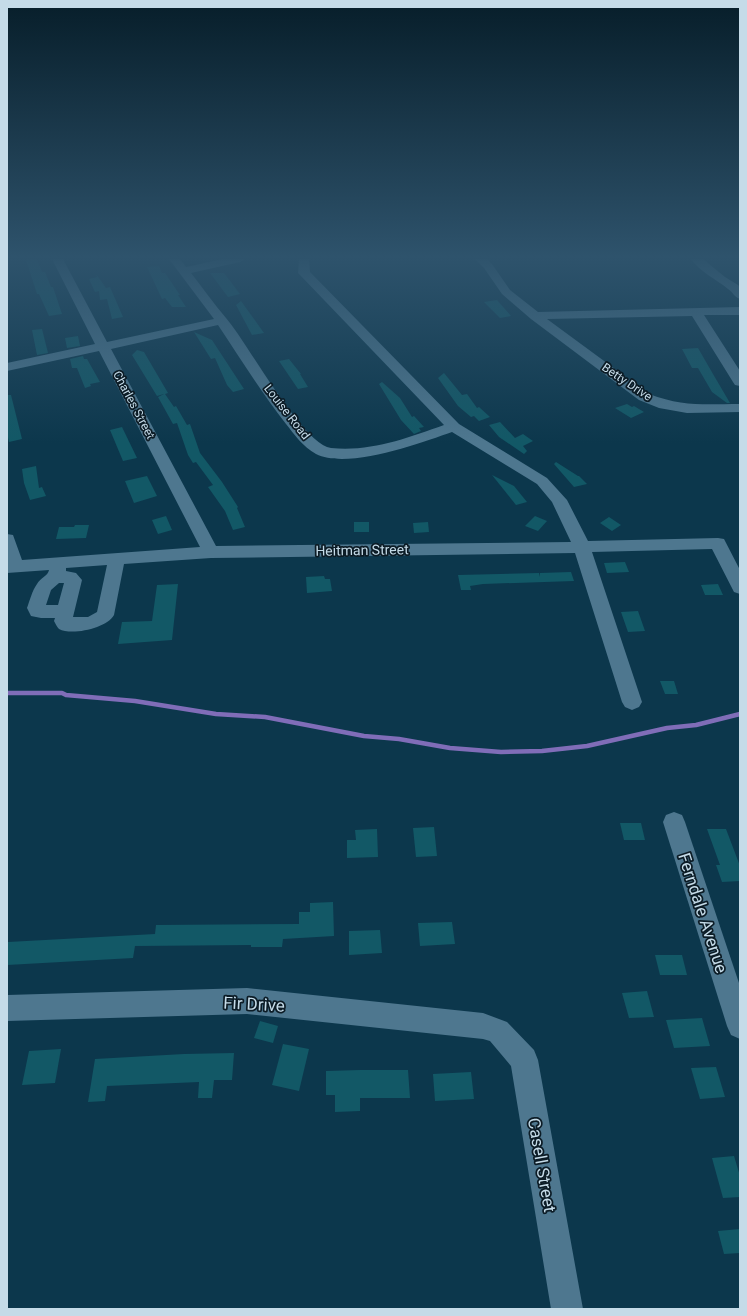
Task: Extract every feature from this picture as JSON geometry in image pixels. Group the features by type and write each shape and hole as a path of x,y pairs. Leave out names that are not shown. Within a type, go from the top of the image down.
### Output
{"street":[{"name":"Charles Street","path":"89,320 211,552"},
{"path":"351,320 454,427 542,482 559,500 582,547 632,702"},
{"name":"Betty Drive","path":"541,320 644,397 664,405 687,409 740,408"},
{"path":"701,320 740,382"},
{"path":"7,367 222,321"},
{"name":"Louise Road","path":"222,321 272,394 301,432 311,443 322,451 367,453 396,446 454,427"},
{"path":"7,539 11,567"},
{"name":"Heitman Street","path":"11,567 57,570 117,559 211,552 582,547 718,543 740,588"},
{"path":"65,611 41,612 36,608 44,585 57,570 73,580 63,621 66,624 91,623 105,615 117,559"},
{"name":"Ferndale Avenue","path":"674,822 740,1026"},
{"name":"Fir Drive","path":"7,1008 247,1001 483,1026 498,1031"},
{"name":"Casell Street","path":"498,1031 524,1060 567,1309"}],"building":[{"path":"244,320 255,320 264,333 252,335"},
{"path":"42,329 48,353 37,355 32,330"},
{"path":"194,332 212,340 244,389 233,392 227,385 215,358 211,359"},
{"path":"78,336 80,346 67,348 65,338"},
{"path":"698,348 730,403 727,403 712,392 698,368 692,368 682,349"},
{"path":"137,350 144,352 168,393 165,394 174,407 176,406 187,425 190,424 200,453 222,482 238,507 237,508 245,527 233,530 225,511 208,487 213,485 196,462 193,463 188,455 177,423 173,424 158,397 164,394 157,396 132,355"},
{"path":"83,356 84,359 87,359 100,382 90,384 91,386 85,388 77,368 72,368 70,359"},
{"path":"289,359 301,374 308,387 298,389 279,361"},
{"path":"444,373 462,395 467,394 477,408 479,407 490,417 479,421 474,416 471,417 458,406 438,378"},
{"path":"382,382 400,398 412,417 414,416 424,427 419,428 421,431 414,434 401,420 379,384"},
{"path":"7,395 11,395 22,439 9,442 7,433"},
{"path":"627,404 644,412 631,418 615,408"},
{"path":"500,422 515,438 523,434 533,441 523,446 527,451 524,454 499,437 489,425"},
{"path":"122,427 137,458 123,461 110,430"},
{"path":"556,462 579,476 587,484 574,487 554,464"},
{"path":"36,466 39,488 42,487 46,496 30,500 24,483 22,469"},
{"path":"492,475 514,486 527,502 516,505"},
{"path":"147,476 157,496 134,503 125,481"},
{"path":"166,516 172,530 158,534 152,520"},
{"path":"535,516 547,521 538,531 525,526"},
{"path":"609,517 621,525 612,531 600,523"},
{"path":"354,522 369,522 369,532 354,532"},
{"path":"428,522 429,532 414,533 413,523"},
{"path":"75,525 89,525 86,538 56,539 59,527 74,527"},
{"path":"625,562 629,572 607,573 604,563"},
{"path":"571,572 574,581 483,584 470,586 471,590 461,590 458,575 539,573 540,577 540,573"},
{"path":"324,576 325,579 330,579 332,591 307,593 306,577"},
{"path":"178,584 172,640 118,644 122,622 152,621 157,585"},
{"path":"718,584 723,595 705,595 701,585"},
{"path":"638,611 645,631 628,632 621,612"},
{"path":"660,681 674,681 678,694 665,694"},
{"path":"620,823 641,823 645,840 624,840"},
{"path":"434,827 437,856 416,857 413,828"},
{"path":"377,829 378,857 347,858 347,840 356,840 355,830"},
{"path":"707,829 726,829 740,866 740,881 722,882 716,865 720,865"},
{"path":"333,902 334,936 283,939 282,947 251,947 251,945 135,946 133,958 7,965 8,942 155,934 156,925 299,924 299,912 310,912 310,903"},
{"path":"452,922 455,944 420,946 418,923"},
{"path":"380,930 382,953 349,955 349,931"},
{"path":"655,955 682,955 687,975 660,975"},
{"path":"647,991 654,1017 629,1018 622,993"},
{"path":"702,1018 710,1046 674,1048 666,1020"},
{"path":"260,1021 278,1026 273,1043 254,1038"},
{"path":"283,1044 309,1049 299,1091 272,1085"},
{"path":"61,1049 55,1083 22,1085 29,1051"},
{"path":"234,1053 232,1080 214,1080 212,1098 198,1098 199,1082 107,1086 105,1101 88,1102 95,1059"},
{"path":"716,1067 725,1097 700,1099 691,1068"},
{"path":"408,1070 410,1098 360,1098 360,1111 335,1112 335,1095 326,1095 326,1071"},
{"path":"471,1072 474,1099 435,1101 433,1074"},
{"path":"734,1156 740,1176 740,1197 723,1198 712,1158"},
{"path":"740,1229 740,1253 724,1254 718,1231"}],"waterway":[{"path":"7,693 62,693 66,695 135,701 216,714 265,717 364,736 399,739 450,748 501,752 542,751 587,746 667,728 696,725 740,714"}]}
